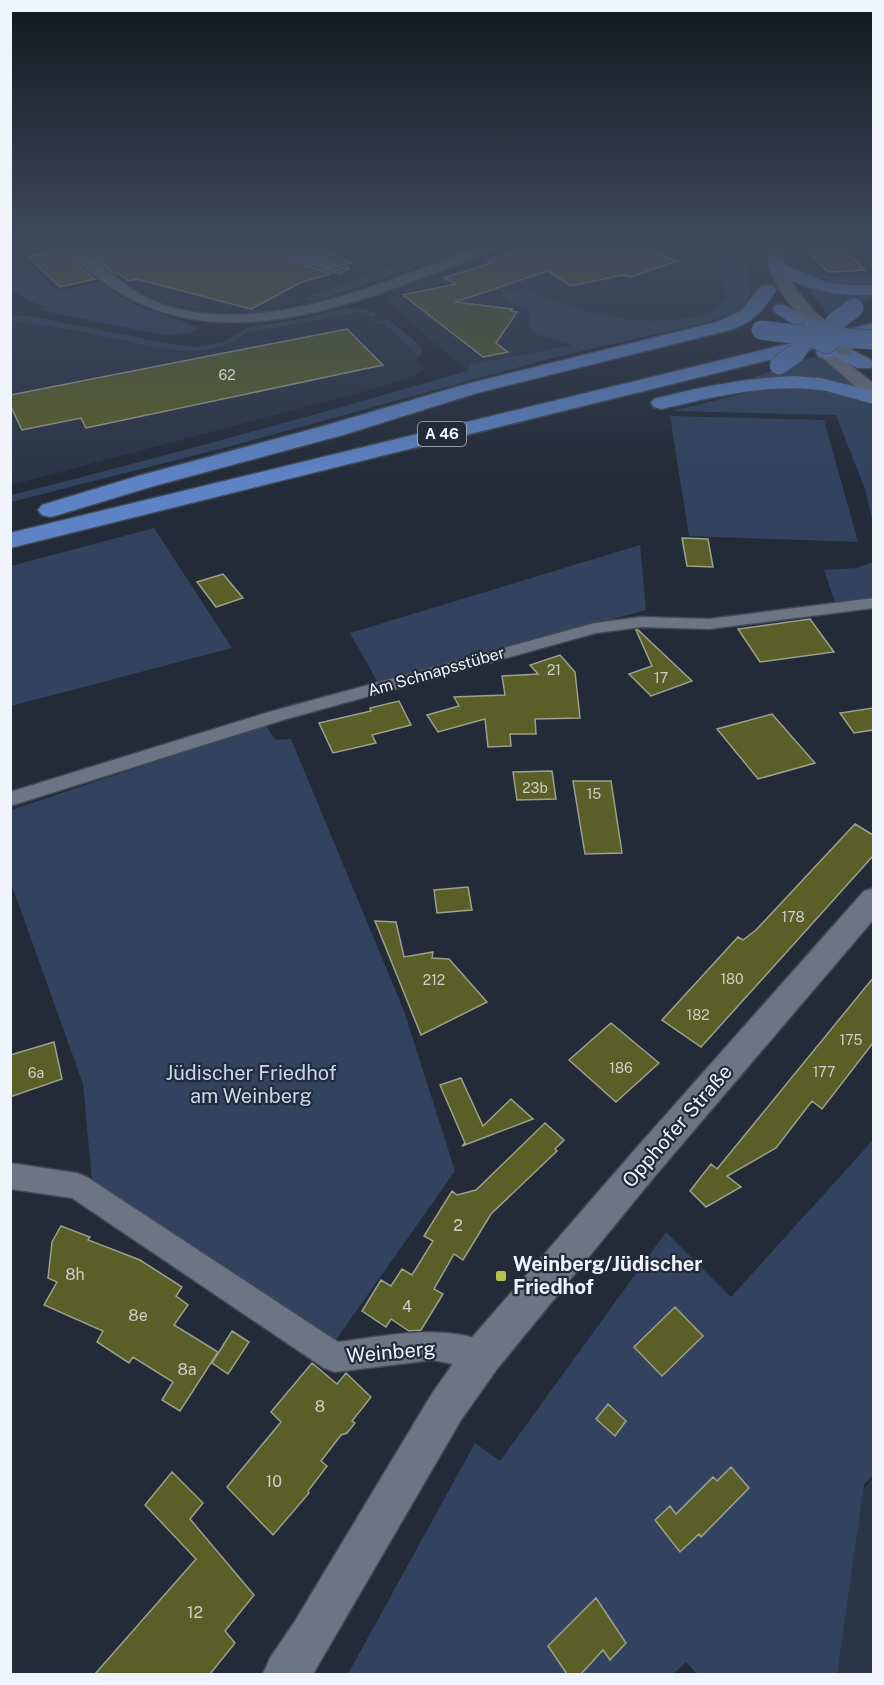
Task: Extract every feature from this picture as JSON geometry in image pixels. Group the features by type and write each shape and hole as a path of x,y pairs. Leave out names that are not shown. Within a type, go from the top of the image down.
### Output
{"highway":[{"path":"10,523 470,389 702,333 737,322"},
{"name":"A 46","path":"10,523 821,322"},
{"path":"695,395 779,365 796,353 816,333 833,322"},
{"name":"A 46","path":"10,541 873,328"},
{"path":"702,333 761,330 816,333 873,340"},
{"path":"816,333 869,369"},
{"path":"640,408 750,385 802,381 853,390 873,398"},
{"path":"10,541 160,514 573,424"}],"main road":[{"path":"803,322 816,333"},
{"path":"808,322 816,333"}],"street":[{"path":"816,333 873,393"},
{"name":"Am Schnapsstüber","path":"10,800 234,729 595,628 641,622 709,624 873,603"},
{"name":"Opphofer Straße","path":"483,1355 643,1165 873,899"},
{"name":"Weinberg","path":"10,1176 77,1186 334,1356 433,1345 483,1355"},
{"path":"286,1674 311,1637 447,1406 483,1355"}],"shaded area":[{"path":"10,322 107,337 127,343 194,350 230,343 243,333 307,322 384,323 419,356 415,360 418,364 427,367 413,376 384,386 11,485"},
{"path":"410,322 529,322 529,326 573,344 471,364 467,371"},
{"path":"873,1479 873,1674 699,1674"}],"green space":[{"path":"20,322 58,322 196,347 224,342 248,327 284,322 307,322 244,333 230,343 214,348 177,350"},
{"path":"97,322 183,322 199,327 189,333 163,335"},
{"path":"376,322 391,322 421,346 422,352 419,356 384,323 378,324"},
{"path":"529,322 709,322 556,357 228,447 11,502 11,495 296,420 467,371 471,364 572,345 537,334 529,326"},
{"path":"819,356 852,385 820,379 735,385 791,363"},
{"path":"774,386 841,392 865,401 874,409 873,523 865,489 836,415 672,411"},
{"path":"670,416 824,420 858,542 689,536"},
{"path":"154,528 232,648 11,706 11,566"},
{"path":"640,545 646,610 377,681 350,633"},
{"path":"873,562 873,598 835,602 824,570 856,568"},
{"name":"Jüdischer Friedhof am Weinberg","path":"265,725 276,740 291,739 404,1011 455,1171 333,1344 92,1181 83,1084 11,883 11,810"},
{"path":"873,1140 873,1476 864,1484 837,1674 697,1674 686,1662 673,1674 348,1674 475,1443 500,1461 666,1232 731,1297"}],"building":[{"path":"437,322 510,322 496,343 508,352 483,357"},
{"path":"347,329 383,365 86,428 81,418 22,430 10,405 10,395"},
{"path":"682,538 708,539 713,567 687,566"},
{"path":"223,574 243,598 216,607 197,582"},
{"path":"810,619 834,652 760,662 738,629"},
{"path":"636,630 692,681 651,696 629,674 652,666"},
{"path":"560,655 575,672 580,718 535,719 536,734 510,734 511,746 488,747 485,719 438,732 427,715 459,706 454,697 505,695 502,676 538,674 530,665"},
{"path":"399,701 411,725 372,735 376,743 333,753 319,723 371,711 370,708"},
{"path":"873,708 873,730 854,733 840,713"},
{"path":"772,714 815,763 758,779 717,729"},
{"path":"552,771 556,799 517,800 513,772"},
{"path":"573,781 611,781 622,853 585,854"},
{"path":"855,824 873,835 873,856 701,1047 662,1020 738,937 743,940 756,930"},
{"path":"468,887 472,910 437,913 434,890"},
{"path":"375,921 396,922 404,957 433,952 432,958 449,959 487,1002 421,1035"},
{"path":"873,978 873,1043 822,1109 812,1101 776,1148 727,1176 741,1187 706,1207 690,1191 711,1164 717,1169"},
{"path":"611,1023 659,1063 616,1102 569,1060"},
{"path":"54,1042 62,1079 10,1097 10,1055"},
{"path":"461,1078 483,1126 511,1099 533,1119 462,1146 465,1143 440,1085"},
{"path":"545,1123 564,1140 555,1149 557,1151 491,1214 463,1260 454,1254 434,1289 443,1294 421,1330 409,1331 391,1319 386,1327 362,1311 381,1280 391,1286 402,1269 412,1275 433,1241 424,1236 452,1191 457,1195 476,1190"},
{"path":"61,1226 90,1237 88,1240 140,1260 182,1287 176,1296 188,1305 174,1325 218,1352 180,1411 162,1400 173,1382 133,1357 129,1363 97,1342 103,1331 44,1305 57,1282 48,1278 52,1242"},
{"path":"675,1307 703,1336 662,1376 634,1347"},
{"path":"232,1331 249,1342 228,1374 212,1363"},
{"path":"312,1363 337,1384 346,1373 371,1397 352,1421 355,1423 347,1433 341,1435 321,1461 327,1466 308,1491 309,1493 273,1535 227,1487 281,1422 271,1412"},
{"path":"608,1404 626,1421 615,1436 596,1419"},
{"path":"731,1467 749,1488 701,1537 699,1534 680,1552 655,1520 670,1506 676,1514 713,1477 717,1481"},
{"path":"172,1472 203,1503 190,1519 254,1595 225,1631 235,1643 210,1674 95,1674 196,1559 145,1505"},
{"path":"596,1598 626,1643 610,1660 603,1650 581,1674 567,1674 548,1646"}],"place":[{"name":"Weinberg/Jüdischer Friedhof","path":"501,1276"}]}
